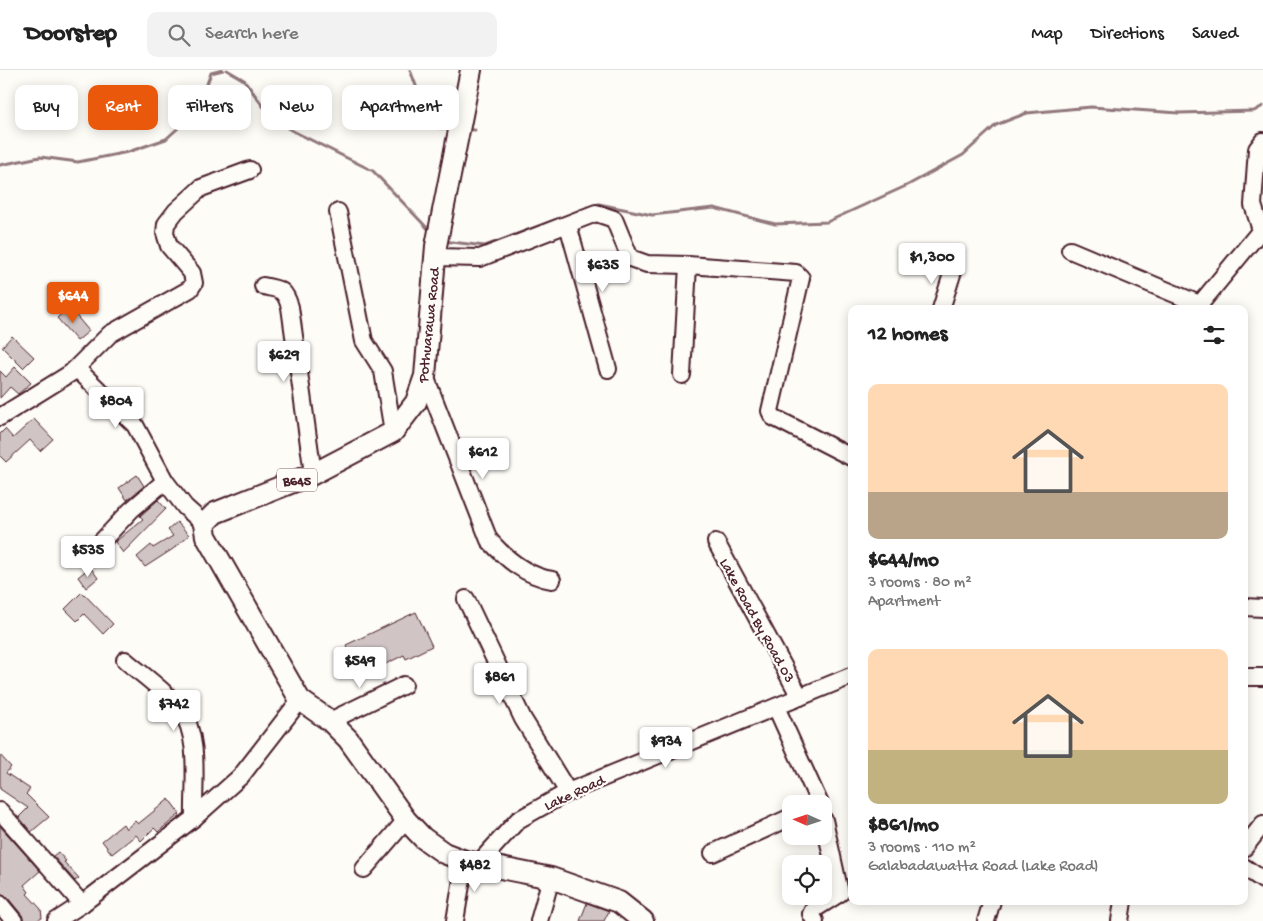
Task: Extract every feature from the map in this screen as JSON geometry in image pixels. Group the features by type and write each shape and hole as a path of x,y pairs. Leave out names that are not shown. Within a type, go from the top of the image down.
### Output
{"main road":[{"name":"Pothuarawa Road","path":"204,524 215,513 313,474 393,432 416,402 425,376 440,222 462,120 470,70"},
{"path":"204,524 206,536 300,700 330,721 348,739 406,820 423,838 444,853 472,862 551,878 619,902 643,921"}],"street":[{"path":"1199,305 1262,231 1253,206 1258,149 1263,141"},
{"path":"0,417 77,369 110,334 190,289 194,282 192,273 169,246 165,233 166,224 176,211 201,188 250,170"},
{"path":"338,212 364,340 383,371 393,432"},
{"path":"436,252 480,258 596,213 614,219 630,258 647,264 796,273 801,278 770,411 773,417 848,455"},
{"path":"568,225 608,369"},
{"path":"1070,250 1193,305"},
{"path":"682,375 688,265"},
{"path":"942,305 954,271"},
{"path":"263,286 280,289 286,294 290,307 313,474"},
{"path":"77,369 135,425 165,481 185,507 204,524"},
{"path":"425,376 489,540 506,559 540,578 552,580"},
{"path":"101,542 131,510 165,481"},
{"name":"Lake Road By Road 03","path":"716,542 800,697"},
{"path":"466,599 523,719 568,792"},
{"path":"1248,607 1263,608"},
{"path":"125,660 180,708 188,727 193,747 194,818"},
{"path":"1248,677 1263,676"},
{"name":"Lake Road","path":"472,862 518,820 568,792 848,677"},
{"path":"330,721 404,685"},
{"path":"56,921 82,904 194,818 241,776 300,700"},
{"path":"776,707 816,795"},
{"path":"0,811 82,904"},
{"path":"364,869 406,820"},
{"path":"713,853 782,821"},
{"path":"1248,843 1263,824"},
{"path":"815,921 811,914 813,910 840,893 829,845"},
{"path":"454,921 472,862"},
{"path":"539,921 551,878"},
{"path":"0,904 14,921"},
{"path":"986,921 991,905"},
{"path":"1120,921 1122,905"}],"building":[{"path":"69,307 89,331 77,341 57,318"},
{"path":"12,336 34,357 23,368 2,347"},
{"path":"15,367 31,383 18,394 10,387 0,398 0,371 6,377"},
{"path":"34,419 53,439 40,451 30,440 6,462 0,456 0,434 5,429 13,438"},
{"path":"137,475 144,486 127,500 119,488"},
{"path":"158,500 166,509 123,553 115,542 143,519 140,516"},
{"path":"177,522 189,535 173,549 145,567 137,557 151,545 153,548 173,536 168,530"},
{"path":"90,567 98,578 86,588 78,577"},
{"path":"82,592 113,624 103,634 84,614 77,621 65,609"},
{"path":"416,612 432,646 406,659 404,655 361,676 346,645"},
{"path":"0,755 11,767 6,773 30,789 26,794 49,817 31,832 19,817 28,808 0,789"},
{"path":"169,799 180,814 158,832 154,828 141,841 136,835 112,854 102,841 123,824 126,829 135,821 138,824"},
{"path":"0,826 40,871 24,885 29,892 27,894 41,909 42,918 36,921 24,921 22,915 8,898 0,894"},
{"path":"58,852 66,861 64,862 79,878 75,881 53,856"},
{"path":"587,903 609,911 604,921 580,921"}],"waterway":[{"path":"0,165 40,157 78,162 128,152 166,139 197,111 211,73 223,70"},
{"path":"227,70 244,80 263,106 291,130 373,171 431,232"},
{"path":"410,70 416,85"},
{"path":"594,206 599,204 652,215 714,208 775,224 827,222 908,185 963,155 996,125 1027,113 1091,107 1179,113 1254,111 1263,106"},
{"path":"466,130 475,130"},
{"path":"443,241 485,246 555,220"}]}
